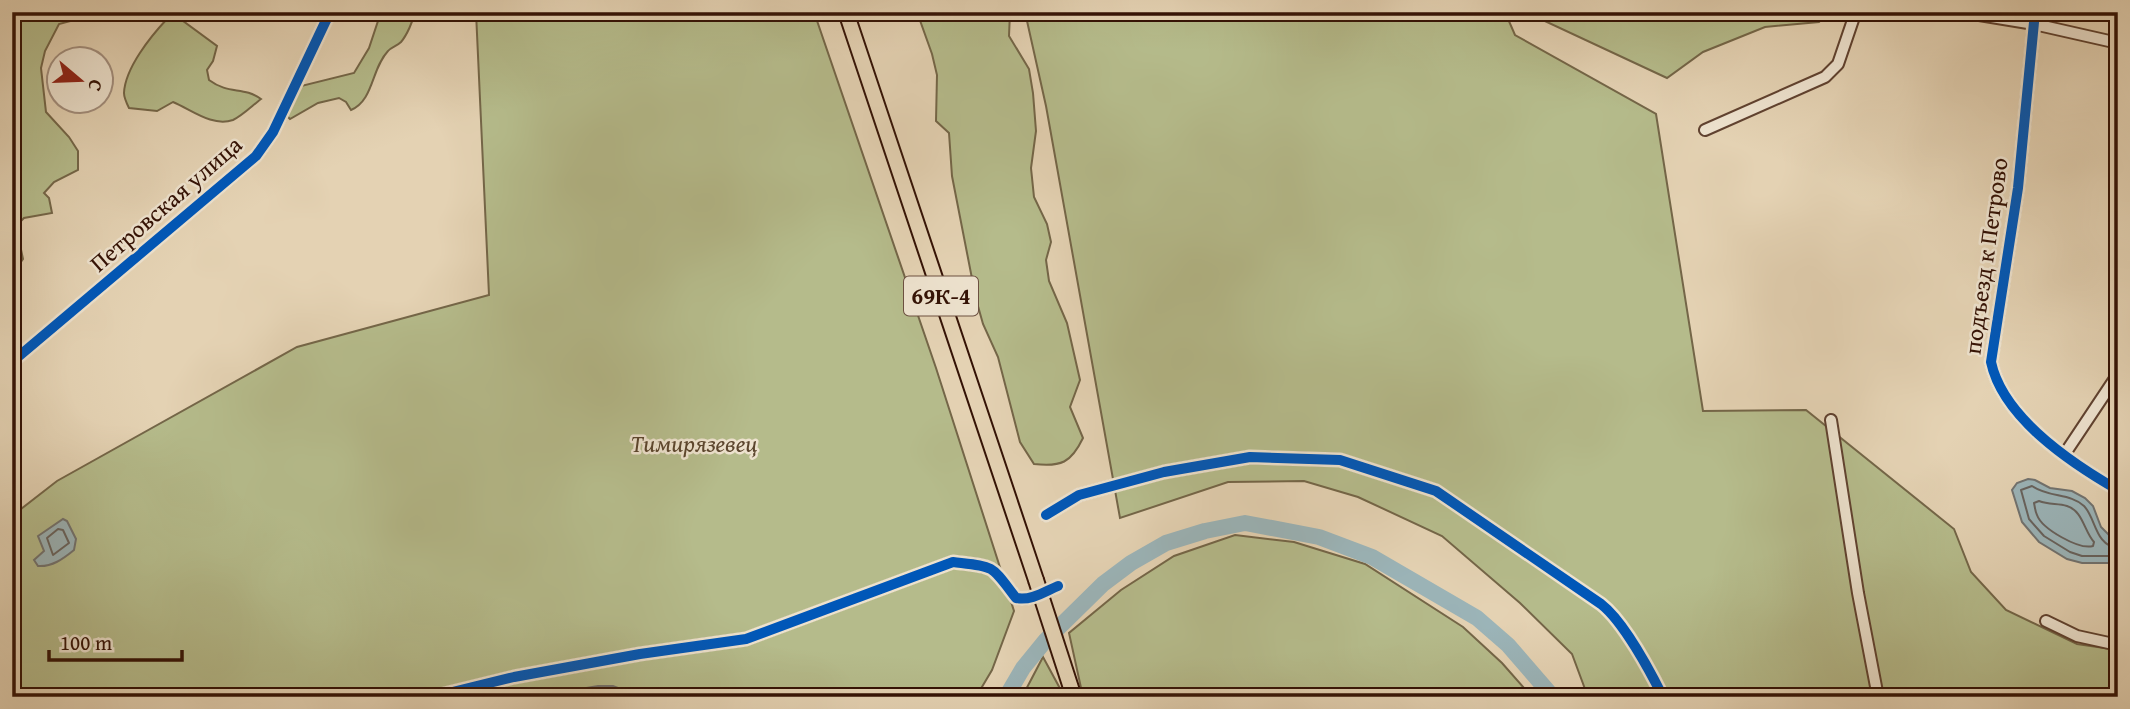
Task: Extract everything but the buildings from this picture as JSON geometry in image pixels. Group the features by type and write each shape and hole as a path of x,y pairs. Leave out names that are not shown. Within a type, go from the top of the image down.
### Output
{"main road":[{"name":"69К-4","path":"846,12 1073,694"}],"street":[{"name":"Петровская улица","path":"12,362 256,156 273,132 330,12"},
{"path":"1705,131 1825,77 1838,64 1854,16 1858,12"},
{"path":"1961,12 2034,18 2118,43"},
{"name":"подъезд к Петрово","path":"2034,18 2018,188 1991,362 1995,380 2006,398 2030,425 2064,455 2118,490"},
{"path":"2064,455 2118,374"},
{"path":"1831,420 1858,593 1878,697"},
{"path":"1046,515 1079,495 1164,472 1250,457 1340,460 1436,491 1601,604 1651,674 1663,697"},
{"path":"432,697 514,677 746,639 953,562 989,566 1016,598 1020,599 1027,600 1058,586"},
{"path":"2046,621 2077,636 2118,645"}],"green space":[{"path":"12,12 89,12 86,17 59,24 46,46 41,68 46,116 50,116 69,137 78,151 78,170 54,182 44,193 49,198 52,213 24,218 16,226 23,259 12,274"},
{"path":"381,12 415,12 403,39 382,58 364,99 351,110 346,102 339,98 318,103 290,119 286,115 301,86 354,73 369,48"},
{"name":"Тимирязевец","path":"476,12 814,12 936,368 1014,611 992,670 976,697 12,697 12,516 57,481 297,347 489,295"},
{"path":"917,12 1010,12 1009,36 1029,69 1036,131 1031,168 1034,197 1047,224 1051,242 1046,260 1049,281 1067,323 1080,380 1070,407 1083,438 1074,453 1058,464 1034,464 1020,442 998,357 983,324 952,176 949,133 936,121 937,75"},
{"path":"1025,12 1505,12 1515,35 1656,114 1703,411 1806,410 1954,529 1971,572 2006,610 2077,644 2118,650 2118,697 1588,697 1572,654 1520,603 1442,536 1358,497 1304,481 1228,482 1120,518 1046,106"},
{"path":"1532,12 1828,12 1819,22 1765,27 1703,52 1667,78 1534,16"},
{"path":"167,19 183,21 217,46 207,70 209,80 216,85 261,99 233,120 225,122 202,117 173,102 157,111 129,108 124,93 129,73 147,43"},
{"path":"1235,535 1294,542 1365,564 1463,627 1502,663 1532,697 1083,697 1069,633 1121,590 1174,556"},
{"path":"1043,657 1064,697 1022,697"}],"water":[{"path":"2028,479 2050,488 2072,491 2085,498 2093,506 2101,527 2118,544 2118,563 2082,563 2067,559 2039,542 2022,522 2012,490 2017,483"},
{"path":"63,519 67,521 76,539 74,550 53,564 38,566 34,560 44,551 38,536"},
{"path":"613,686 626,691 629,697 534,697"}],"waterway":[{"path":"1006,697 1023,668 1045,641 1103,584 1131,563 1166,543 1245,523 1319,537 1372,557 1477,618 1508,645 1553,697"}],"cycle path":[{"path":"12,362 256,156 273,132 330,12"},
{"path":"2035,12 2018,188 1991,362 2009,402 2024,420 2060,452 2118,490"},
{"path":"1046,515 1079,495 1164,472 1250,457 1340,460 1436,491 1601,604 1627,634 1663,697"},
{"path":"432,697 514,677 640,654 746,639 953,562 991,569 1016,598 1032,597 1058,586"}]}
